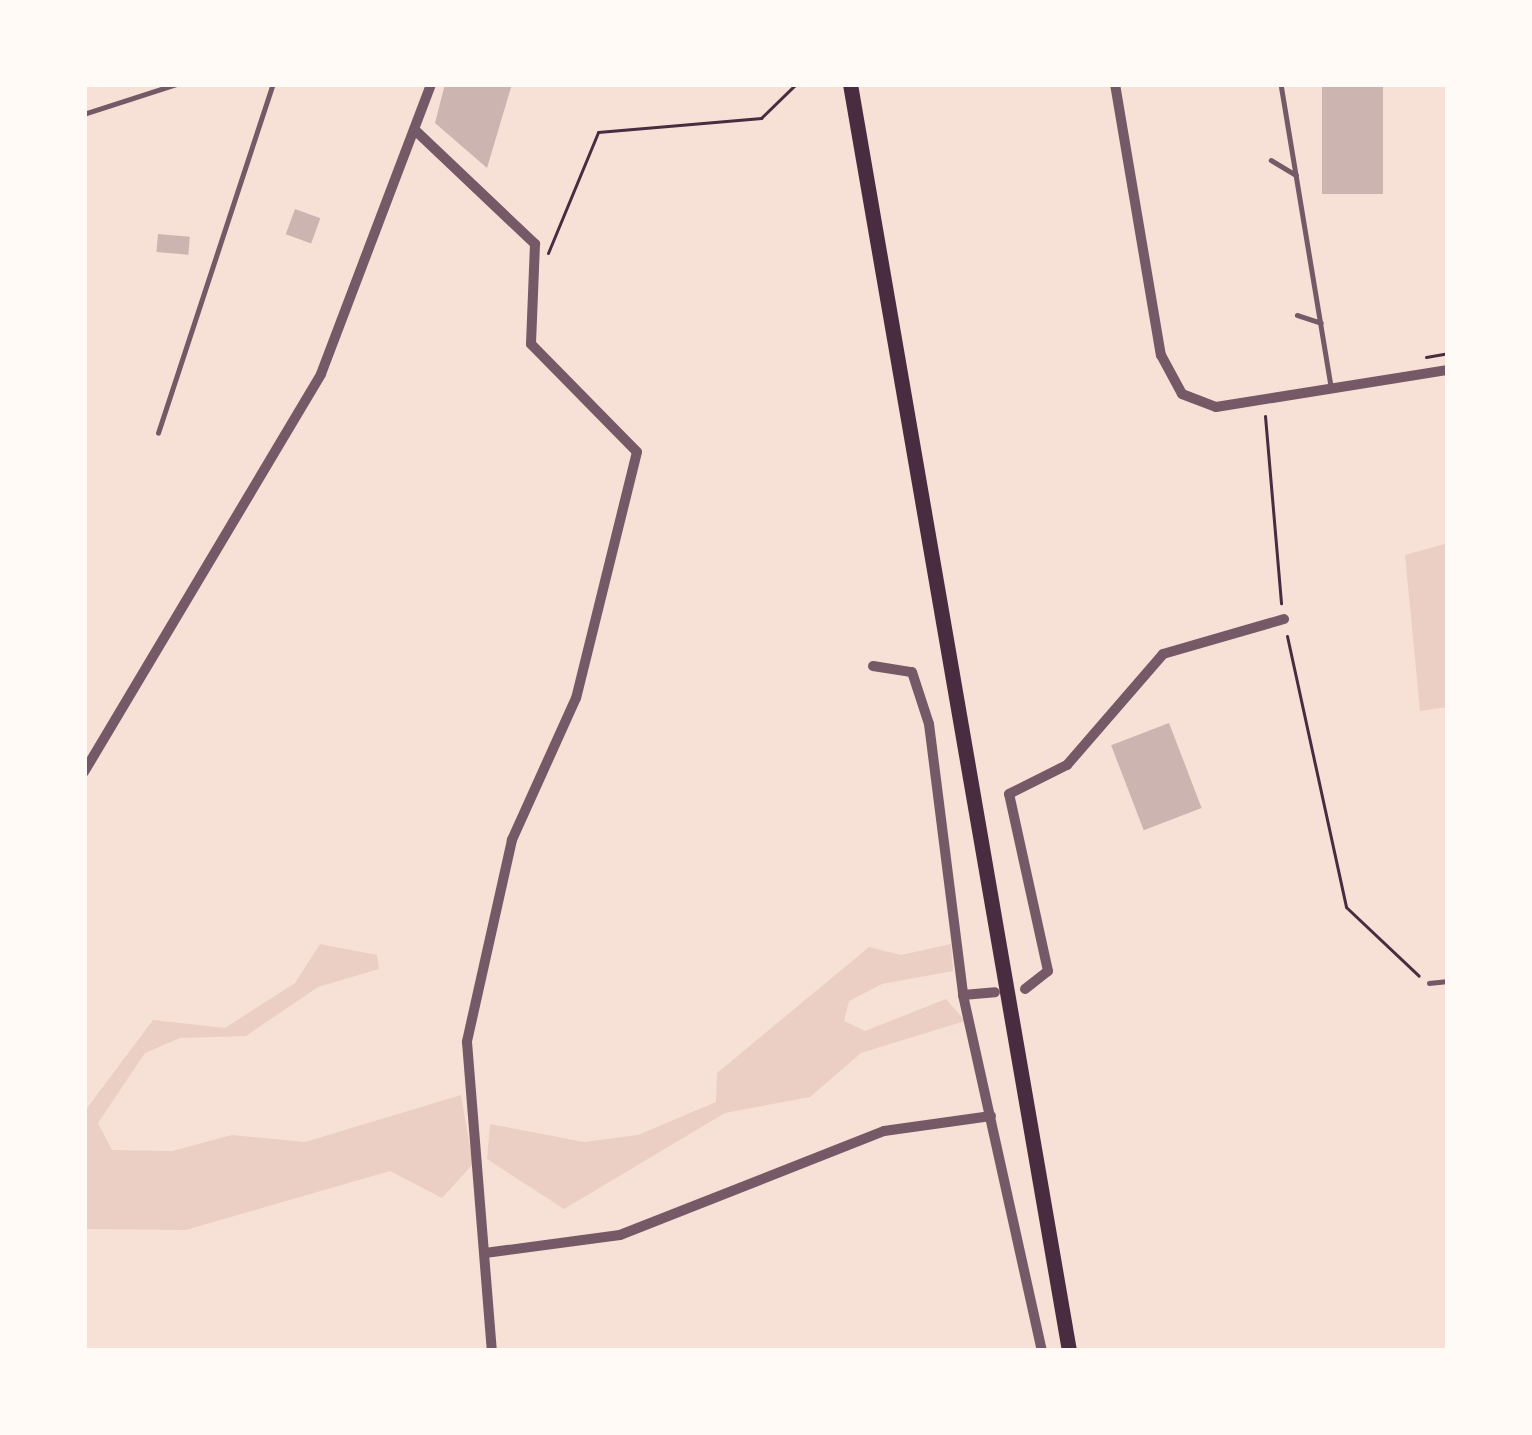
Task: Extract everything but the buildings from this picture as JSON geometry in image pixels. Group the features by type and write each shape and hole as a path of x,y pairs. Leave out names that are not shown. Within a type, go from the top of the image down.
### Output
{"main road":[{"path":"850,84 1070,1351"}],"street":[{"path":"84,772 322,374 417,132 430,84"},
{"path":"1115,84 1173,385 1202,406 1264,402 1448,370"},
{"path":"417,132 542,256 531,344 630,433 638,464 572,710 512,840 467,1042 492,1351"},
{"path":"1025,989 1048,971 1009,794 1067,765 1163,654 1284,619"},
{"path":"873,666 912,672 921,689 963,995 1042,1351"},
{"path":"963,995 995,992"},
{"path":"485,1252 620,1235 884,1131 991,1116"}],"lane":[{"path":"84,114 177,84"},
{"path":"227,84 260,84"},
{"path":"158,433 273,84"},
{"path":"1281,84 1332,390"},
{"path":"1271,160 1296,175"},
{"path":"1298,315 1321,322"},
{"path":"1430,983 1448,981"}],"path":[{"path":"542,256 554,249 598,132 761,118 796,84"},
{"path":"1408,360 1448,353"},
{"path":"1264,402 1267,528 1318,820 1346,907 1430,983"}],"shaded area":[{"path":"1448,543 1448,707 1420,711 1405,555"},
{"path":"320,944 377,955 379,969 318,987 246,1036 180,1038 145,1053 98,1123 112,1150 172,1151 232,1135 305,1142 461,1095 473,1164 442,1198 390,1171 186,1230 84,1229 84,1112 153,1020 225,1028 295,983"},
{"path":"951,944 953,971 882,984 849,1001 844,1021 865,1031 946,999 965,1021 861,1053 810,1097 725,1113 564,1209 487,1159 490,1124 584,1142 638,1135 716,1102 717,1073 869,947 901,955"}]}
